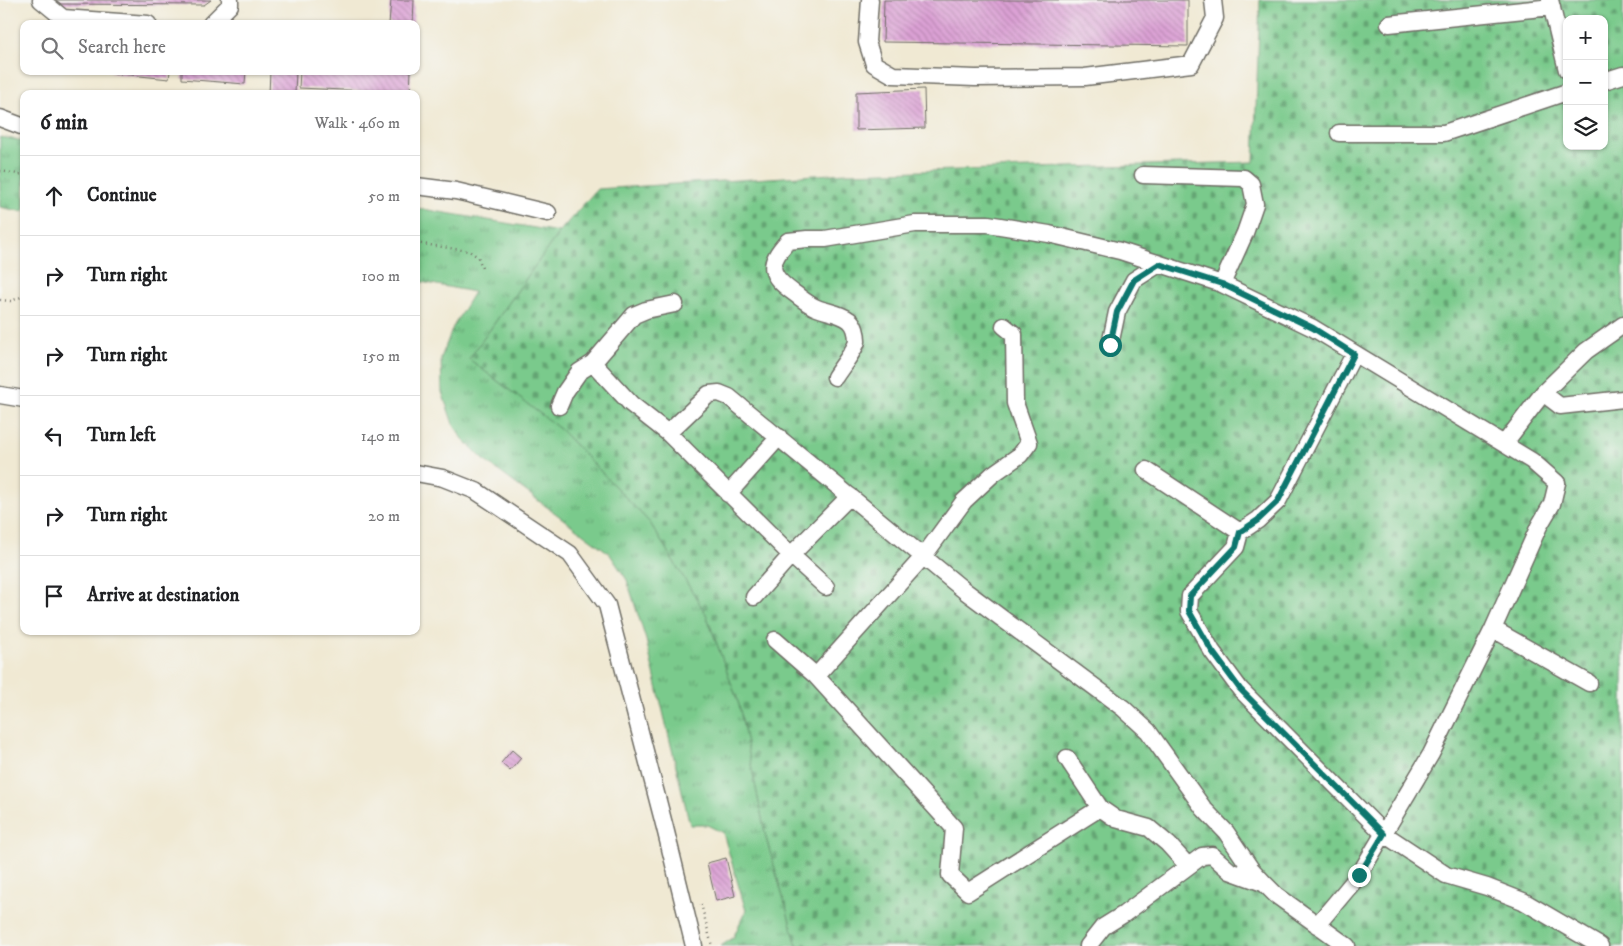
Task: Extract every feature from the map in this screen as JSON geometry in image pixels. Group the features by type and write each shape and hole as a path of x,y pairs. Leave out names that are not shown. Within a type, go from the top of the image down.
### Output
{"lane":[{"path":"41,0 63,18 91,20"},
{"path":"215,20 230,5 230,0"},
{"path":"870,0 868,42 874,64 893,75 975,78 1085,77 1191,64 1215,18 1213,0"},
{"path":"1389,24 1551,3 1565,60"},
{"path":"1608,80 1623,75"},
{"path":"1339,133 1444,133 1563,93"},
{"path":"0,118 20,126"},
{"path":"1143,175 1244,178 1251,184 1255,204 1245,233 1222,284"},
{"path":"420,186 456,191 548,214"},
{"path":"835,377 857,344 856,332 851,320 815,307 779,283 774,273 773,262 779,250 788,241 825,239 915,224 988,224 1058,236 1120,251 1222,284 1313,328 1532,461 1557,483 1552,504 1432,754 1359,875 1317,925"},
{"path":"1110,345 1117,312 1134,280 1159,264"},
{"path":"559,406 580,372 593,363 634,315 646,310 675,304"},
{"path":"1504,444 1543,393 1586,351 1623,325"},
{"path":"816,676 922,556 964,501 993,474 1020,455 1029,443 1015,403 1014,334 1004,326"},
{"path":"1354,354 1278,501 1258,520 1240,532 1236,547 1190,596 1189,611 1212,651 1240,689 1384,834 1446,875 1487,887 1523,901 1600,946"},
{"path":"593,363 630,404 668,433 728,494 826,587"},
{"path":"668,433 708,394 719,393 729,397 965,592 1123,708 1148,731 1204,809 1226,832 1251,869 1264,883 1276,895 1347,946"},
{"path":"1543,393 1560,406 1623,400"},
{"path":"0,395 20,398"},
{"path":"728,494 779,437"},
{"path":"1146,470 1240,532"},
{"path":"420,474 443,478 476,491 570,554 606,605 694,946"},
{"path":"754,597 791,555 850,496"},
{"path":"1493,629 1589,683"},
{"path":"775,640 816,676 954,828 950,875 968,892 1100,808"},
{"path":"1067,758 1100,808 1116,820 1149,828 1168,844 1188,866"},
{"path":"1088,946 1103,927 1124,914 1202,856 1212,855 1230,871 1264,883"}],"path":[{"path":"0,171 20,174"},
{"path":"420,244 469,251 478,256 482,268"},
{"path":"0,300 11,301 20,298"}],"green space":[{"path":"1260,0 1623,0 1623,946 797,946 766,838 739,705 706,614 650,523 561,430 469,359 559,232 597,189 847,173 1254,162"},
{"path":"0,137 20,140 20,211 0,207"},
{"path":"420,209 559,232 469,359 561,430 650,523 706,614 739,705 766,838 797,946 721,946 733,938 746,911 723,833 707,825 690,825 646,640 627,580 609,553 485,461 463,439 453,424 442,392 441,358 453,327 474,292 420,282"}],"building":[{"path":"56,0 211,0 204,5 61,4"},
{"path":"391,0 414,0 413,20 389,20"},
{"path":"884,0 1188,0 1188,46 883,42"},
{"path":"130,75 170,75 169,79"},
{"path":"182,75 246,75 245,84 182,79"},
{"path":"270,75 296,75 295,90 269,90"},
{"path":"300,75 411,75 410,90 299,88"},
{"path":"924,89 925,128 856,130 856,92"},
{"path":"512,750 521,758 510,771 501,763"},
{"path":"726,858 735,896 716,901 707,863"}],"route":[{"path":"1110,345 1117,312 1134,280 1159,264 1222,284 1313,328 1354,354 1278,501 1258,520 1240,532 1236,547 1190,596 1189,611 1212,651 1240,689 1384,834 1359,875"}]}
